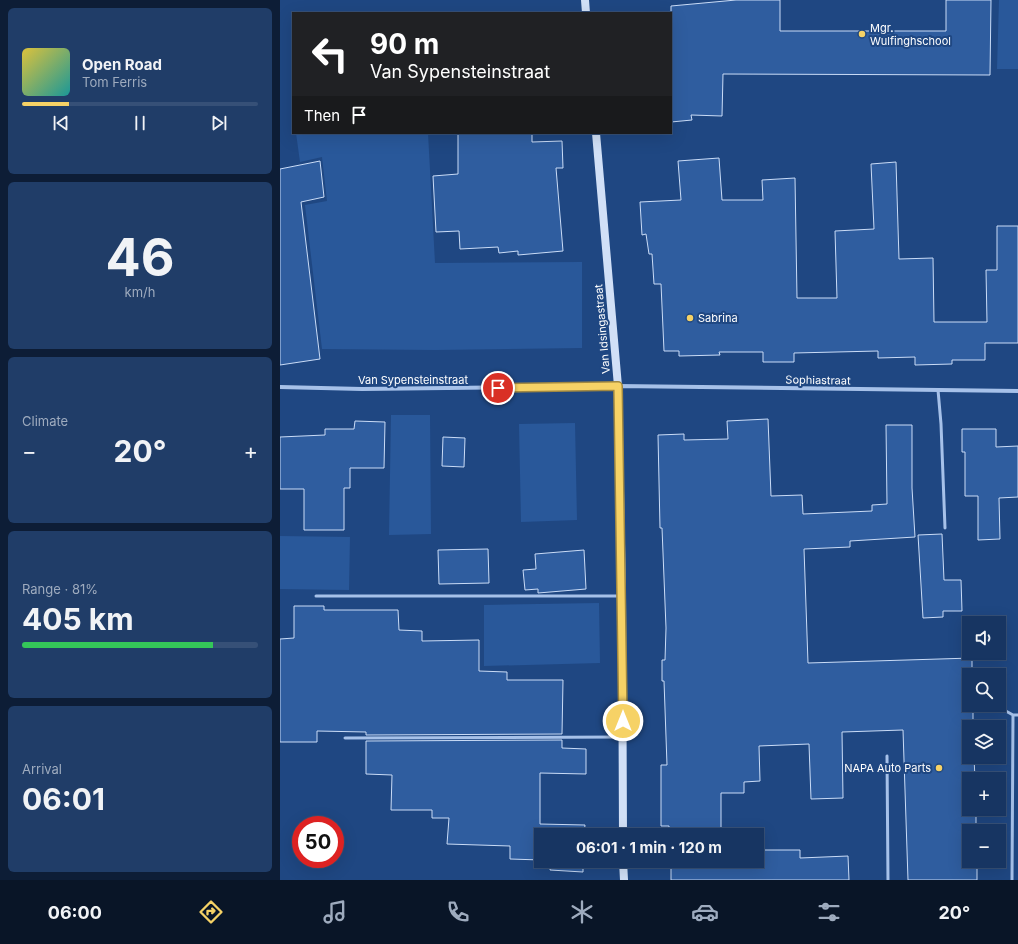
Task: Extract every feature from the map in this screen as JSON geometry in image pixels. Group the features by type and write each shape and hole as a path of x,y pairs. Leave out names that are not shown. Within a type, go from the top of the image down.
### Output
{"main road":[{"path":"585,0 586,12"},
{"name":"Van Idsingastraat","path":"596,134 618,386 622,596 623,828"},
{"path":"624,868 624,880"}],"street":[{"name":"Van Sypensteinstraat","path":"280,387 370,389 618,386"},
{"name":"Sophiastraat","path":"618,386 1018,391"}],"lane":[{"path":"938,390 941,424 945,528"},
{"path":"316,596 622,596"},
{"path":"1006,711 1013,715 1018,715"},
{"path":"1012,880 1013,715"},
{"path":"346,738 623,737"},
{"path":"887,756 888,880"}],"shaded area":[{"path":"999,0 1018,0 1018,69 997,69"},
{"path":"296,134 428,134 435,263 582,262 582,348 435,350 322,349 305,205 327,201 322,157 300,162"},
{"path":"391,415 430,415 431,534 389,535"},
{"path":"575,423 577,520 521,522 519,424"},
{"path":"280,536 350,537 349,590 280,589"},
{"path":"599,603 600,663 484,666 484,605"}],"building":[{"name":"Mgr. Wulfinghschool","path":"736,0 780,0 780,31 946,31 946,0 991,0 990,75 723,74 722,116 691,115 692,120 672,122 671,6"},
{"path":"458,134 532,134 532,142 562,141 563,168 556,168 563,251 518,255 518,251 499,253 498,247 460,249 459,231 436,232 433,176 458,174"},
{"path":"719,158 722,200 763,200 762,180 795,178 797,298 837,298 835,231 874,229 871,164 896,162 899,259 933,258 934,322 987,322 986,270 997,270 997,226 1018,226 1018,343 985,343 985,360 952,360 952,364 915,365 915,357 878,358 878,351 794,353 794,362 763,362 763,352 719,352 720,355 679,356 679,351 664,351 661,284 654,284 652,254 649,254 646,234 642,235 640,202 681,200 678,161"},
{"path":"320,161 324,197 301,202 320,359 280,365 280,169"},
{"path":"768,419 771,496 802,495 803,514 872,511 872,505 887,504 886,425 912,425 912,488 915,537 850,541 850,547 804,549 808,663 962,658 962,660 972,660 972,668 962,668 962,712 973,712 973,720 962,720 962,764 974,764 975,772 962,772 962,816 976,816 976,824 962,824 962,868 977,868 977,880 908,880 903,730 842,732 843,798 811,799 809,744 759,746 760,781 744,782 744,793 721,793 721,828 669,828 669,826 661,826 661,765 667,765 664,681 662,681 662,660 665,660 666,628 662,528 660,528 658,435 684,434 684,440 728,439 727,421"},
{"path":"355,421 385,422 384,468 350,468 350,488 344,488 344,530 304,530 304,489 280,489 280,437 325,435 325,429 354,429"},
{"path":"962,429 996,429 996,447 1018,446 1018,497 999,498 1000,539 978,540 978,496 965,496 965,452 962,452"},
{"path":"443,437 465,438 464,467 442,466"},
{"path":"942,534 944,580 961,580 962,611 943,611 943,617 923,618 918,535"},
{"path":"488,549 489,583 439,584 438,550"},
{"path":"584,550 586,589 538,593 538,589 525,590 523,570 536,569 535,554"},
{"path":"294,606 324,606 324,610 398,610 399,630 422,631 422,641 479,640 479,671 507,672 507,680 563,680 562,734 366,735 366,732 317,731 317,742 280,742 280,639 294,638"},
{"path":"562,740 562,748 586,749 586,774 540,773 540,824 585,825 585,828 534,828 534,860 510,859 510,846 447,844 449,818 432,818 432,810 391,810 392,775 366,774 366,741"},
{"path":"764,850 800,850 800,858 848,856 849,880 671,880 671,868 764,868"},
{"path":"550,868 583,868 583,872 550,870"}],"place":[{"name":"Mgr. Wulfinghschool","path":"862,34"},
{"name":"Sabrina","path":"690,318"},
{"name":"NAPA Auto Parts","path":"939,768"}],"route":[{"path":"498,388 618,386 623,721"}]}
